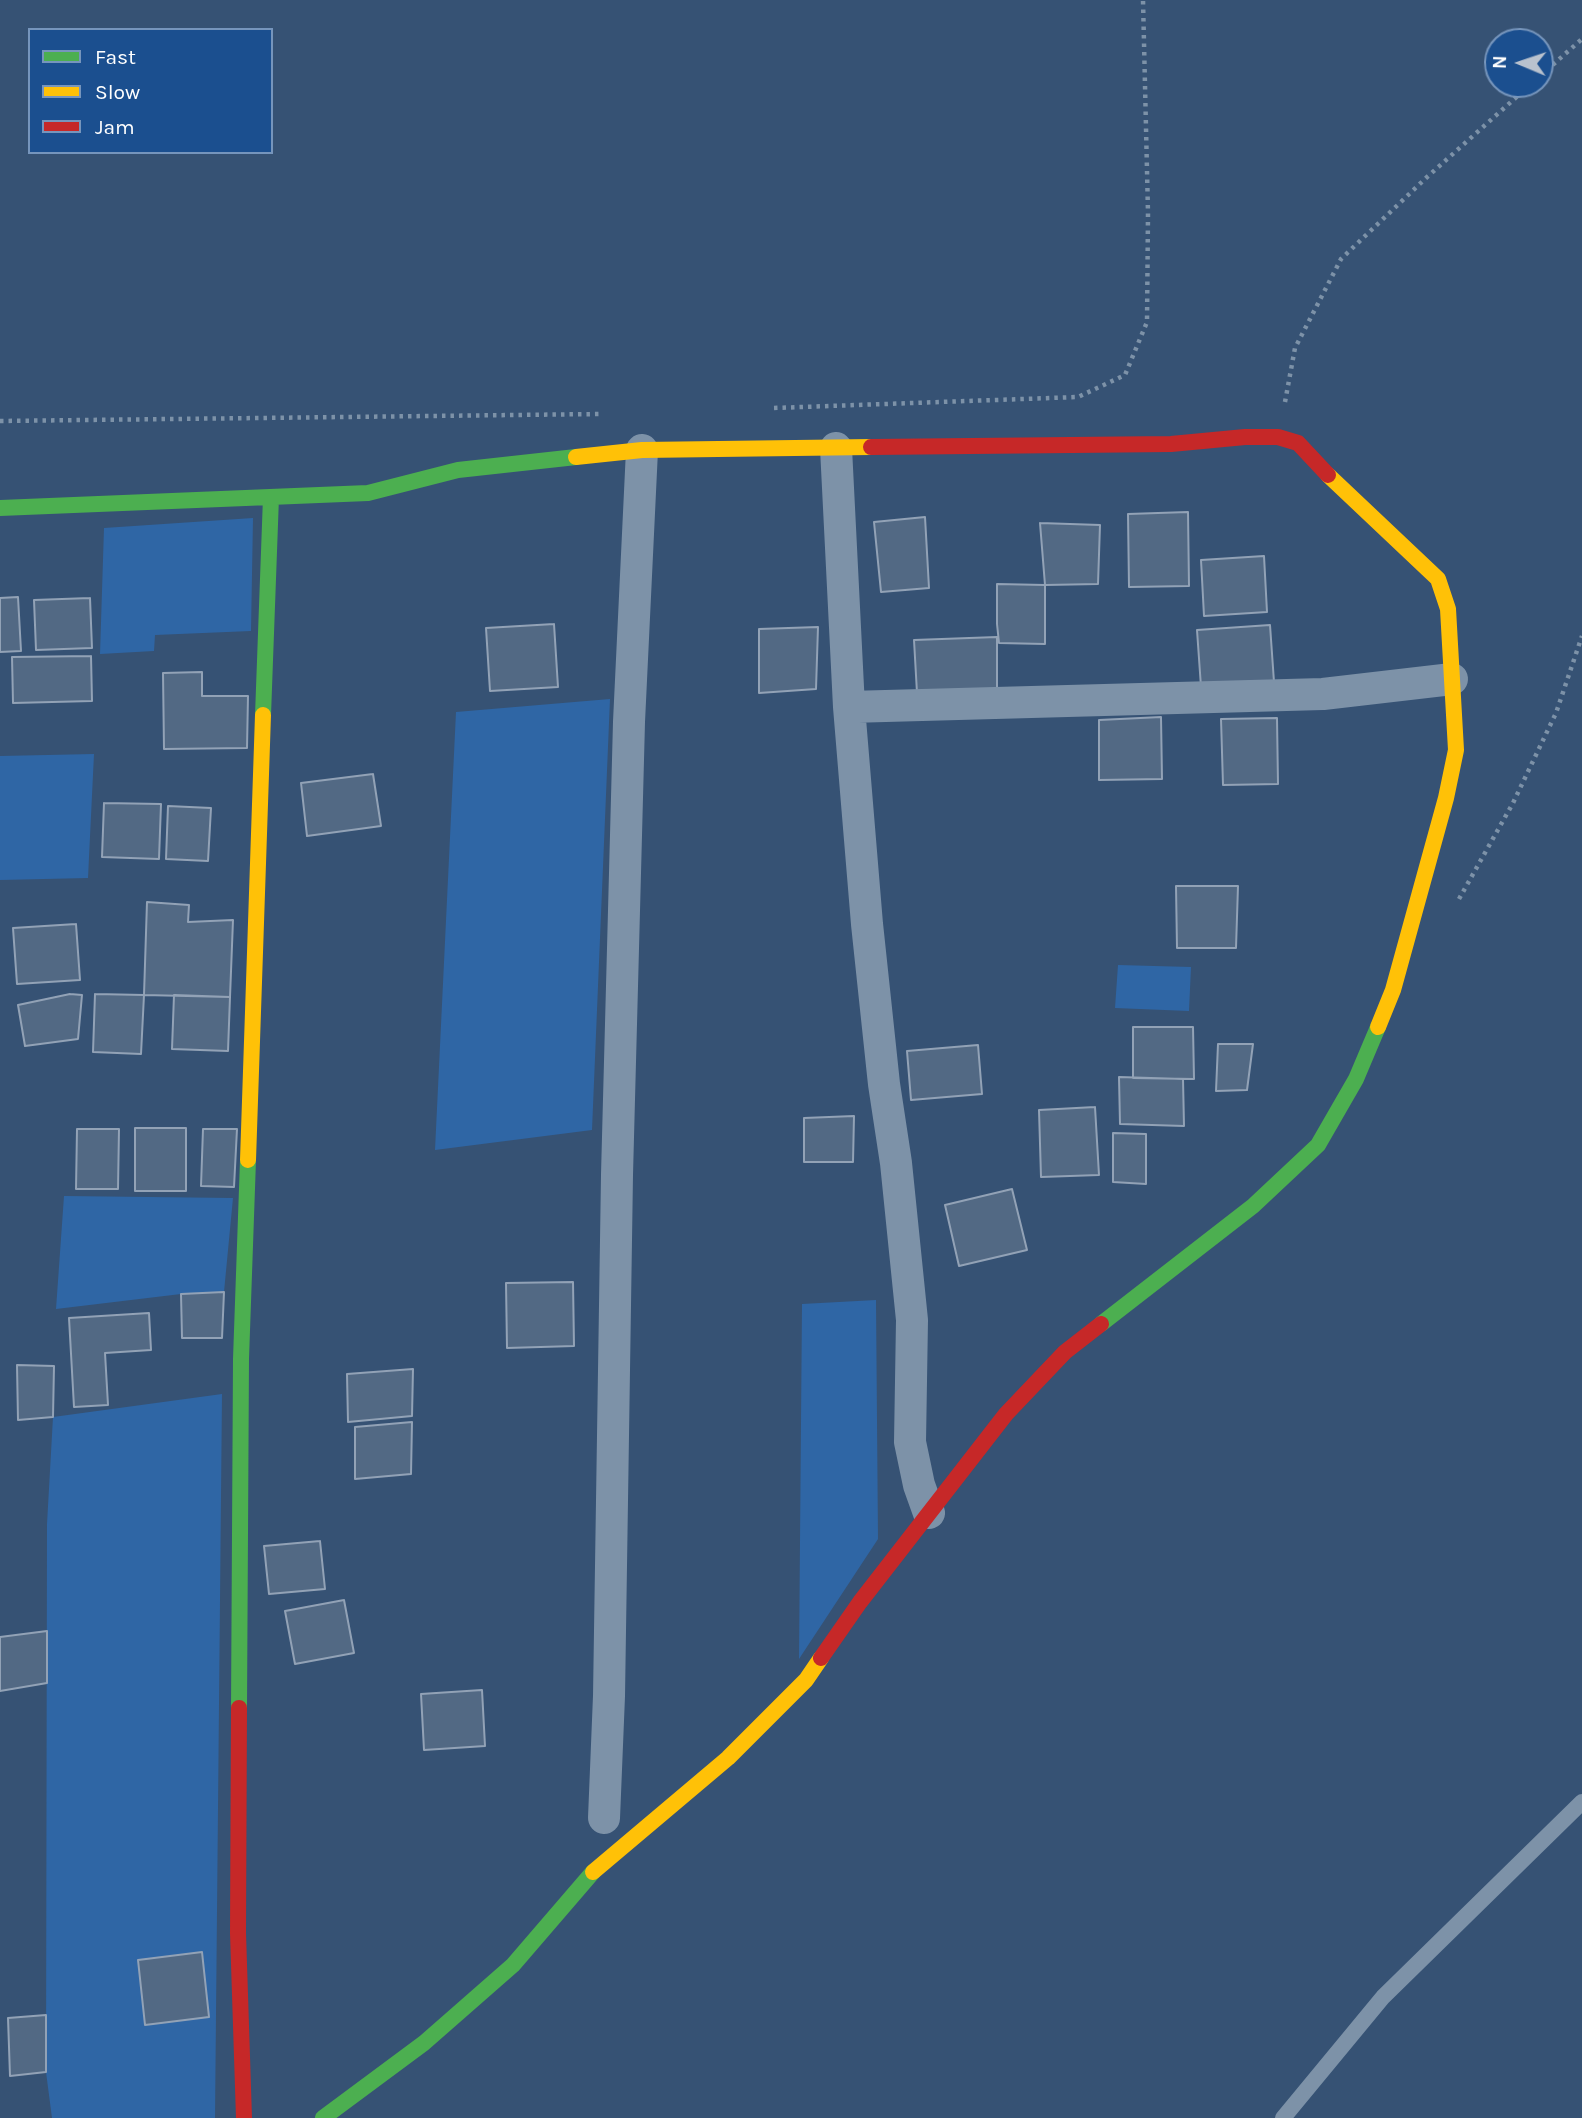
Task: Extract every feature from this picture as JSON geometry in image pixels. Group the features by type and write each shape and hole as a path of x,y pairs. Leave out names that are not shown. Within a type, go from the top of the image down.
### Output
{"street":[{"path":"0,508 368,494 458,471 642,450 1171,444 1245,437 1278,437 1298,443 1314,462 1438,579 1448,609 1456,750 1446,798 1393,990 1356,1079 1318,1144 1253,1206 1065,1352 1006,1414 860,1602 806,1680 728,1758 586,1878 513,1965 424,2043 323,2118"},
{"path":"836,448 849,707 867,923 912,1320 910,1442 919,1485 929,1513"},
{"path":"604,1818 629,722 642,450"},
{"path":"244,2118 237,1933 241,1359 271,497"},
{"path":"849,707 1323,694 1452,679"}],"lane":[{"path":"1283,2118 1383,1997 1582,1802"}],"path":[{"path":"772,408 1078,397 1125,375 1147,322 1148,213 1143,0"},
{"path":"1554,64 1582,39"},
{"path":"1278,437 1295,348 1341,259 1515,98"},
{"path":"0,421 605,414"},
{"path":"1457,903 1513,803 1556,713 1582,636"}],"shaded area":[{"path":"253,518 251,631 155,635 154,651 100,654 104,528"},
{"path":"610,699 592,1130 435,1150 456,712"},
{"path":"94,754 88,878 0,880 0,756"},
{"path":"1118,965 1191,967 1189,1011 1115,1008"},
{"path":"64,1196 233,1198 224,1292 181,1294 56,1309"},
{"path":"876,1300 878,1539 799,1659 802,1304"},
{"path":"222,1394 215,2118 52,2118 46,2072 47,1524 53,1417"}],"building":[{"path":"1188,512 1189,586 1129,587 1128,514"},
{"path":"925,517 929,588 881,592 874,522"},
{"path":"1040,523 1100,525 1098,584 1045,585"},
{"path":"1264,556 1267,612 1204,616 1201,560"},
{"path":"997,584 1045,585 1045,644 999,643"},
{"path":"18,597 21,651 0,652 0,598"},
{"path":"90,598 92,648 36,650 34,600"},
{"path":"554,624 558,687 490,691 486,628"},
{"path":"1270,625 1274,682 1201,687 1197,630"},
{"path":"818,627 816,689 759,693 759,629"},
{"path":"997,637 997,692 917,693 914,640"},
{"path":"91,656 92,701 13,703 12,657"},
{"path":"202,672 202,696 248,696 247,748 164,749 163,673"},
{"path":"1161,717 1162,779 1099,780 1099,720"},
{"path":"1277,718 1278,784 1223,785 1221,719"},
{"path":"373,774 381,826 307,836 301,783"},
{"path":"104,803 161,804 159,859 102,857"},
{"path":"168,806 211,808 208,861 166,859"},
{"path":"1176,886 1238,886 1236,948 1177,948"},
{"path":"147,902 189,905 188,922 233,920 230,997 144,995"},
{"path":"76,924 80,980 17,984 13,928"},
{"path":"70,994 82,995 78,1039 25,1046 18,1005"},
{"path":"95,994 144,995 141,1054 93,1052"},
{"path":"174,995 230,997 228,1051 172,1049"},
{"path":"1133,1027 1193,1027 1194,1079 1133,1078"},
{"path":"1218,1044 1253,1044 1247,1090 1216,1091"},
{"path":"978,1045 982,1094 911,1100 907,1051"},
{"path":"1119,1077 1183,1079 1184,1126 1120,1124"},
{"path":"1095,1107 1099,1175 1041,1177 1039,1110"},
{"path":"854,1116 853,1162 804,1162 804,1118"},
{"path":"135,1128 186,1128 186,1191 135,1191"},
{"path":"77,1129 119,1129 118,1189 76,1189"},
{"path":"203,1129 237,1129 234,1187 201,1186"},
{"path":"1113,1133 1146,1134 1146,1184 1113,1182"},
{"path":"1012,1189 1027,1250 959,1266 945,1205"},
{"path":"573,1282 574,1346 507,1348 506,1283"},
{"path":"224,1292 222,1338 182,1338 181,1294"},
{"path":"149,1313 151,1350 105,1353 108,1405 74,1407 69,1318"},
{"path":"17,1365 54,1366 53,1417 18,1420"},
{"path":"413,1369 412,1416 348,1422 347,1374"},
{"path":"412,1422 411,1474 355,1479 355,1427"},
{"path":"320,1541 325,1589 269,1594 264,1546"},
{"path":"344,1600 354,1653 295,1664 285,1611"},
{"path":"47,1631 47,1683 0,1691 0,1637"},
{"path":"482,1690 485,1746 424,1750 421,1694"},
{"path":"202,1952 209,2017 145,2025 138,1960"},
{"path":"46,2015 46,2072 10,2076 8,2018"}],"traffic: fast":[{"path":"0,508 368,493 458,470 576,457"},
{"path":"263,715 271,497"},
{"path":"1101,1324 1253,1206 1318,1145 1356,1079 1378,1027"},
{"path":"239,1708 241,1359 248,1160"},
{"path":"323,2118 424,2043 513,1965 593,1872"}],"traffic: slow":[{"path":"576,457 642,450 871,447"},
{"path":"1328,475 1438,579 1448,609 1456,750 1446,798 1393,990 1378,1027"},
{"path":"248,1160 263,715"},
{"path":"593,1872 728,1758 806,1680 821,1658"}],"traffic: jam":[{"path":"871,447 1171,444 1245,437 1278,437 1298,443 1328,475"},
{"path":"821,1658 860,1602 1006,1414 1065,1352 1101,1324"},
{"path":"239,1708 238,1933 244,2118"}]}
